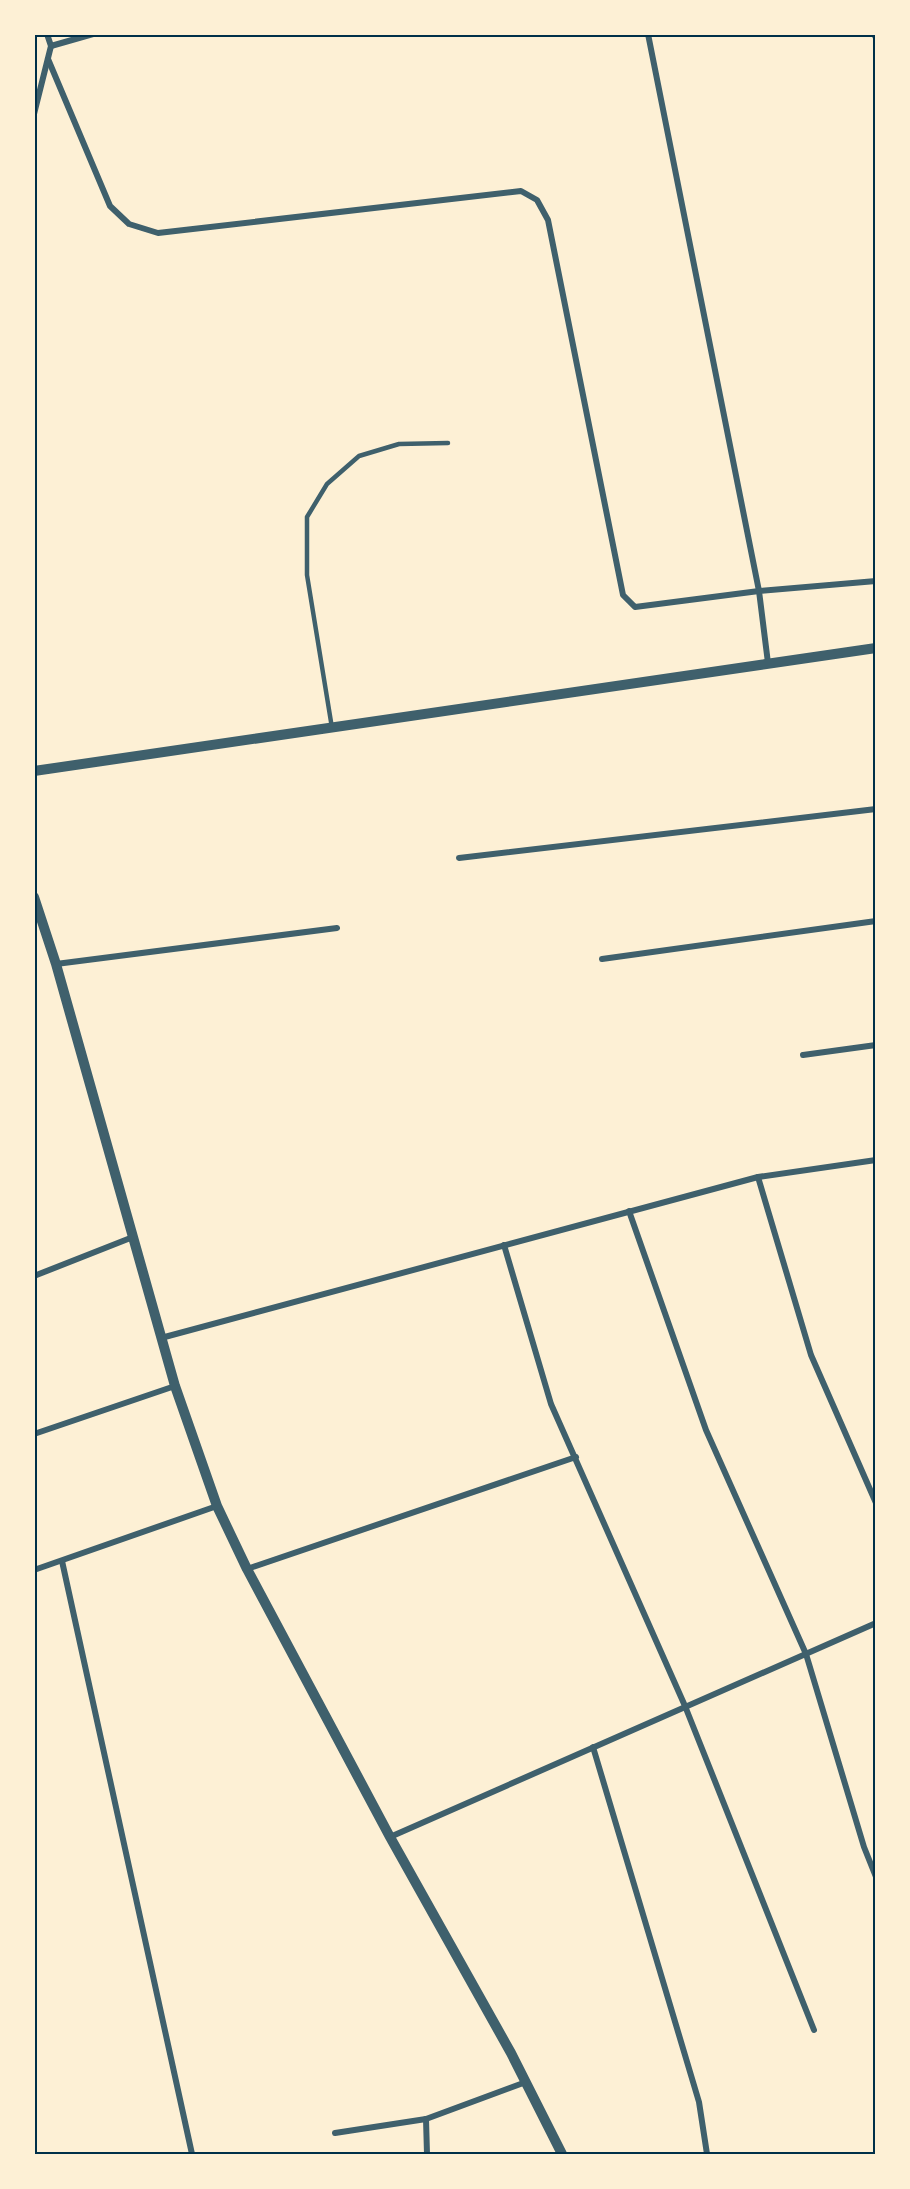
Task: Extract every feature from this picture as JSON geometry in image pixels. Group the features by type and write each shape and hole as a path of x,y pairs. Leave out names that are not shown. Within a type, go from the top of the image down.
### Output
{"street":[{"path":"34,114 51,46 47,34"},
{"path":"51,46 93,34"},
{"path":"648,34 759,591 768,663"},
{"path":"48,59 110,206 129,225 158,233 521,191 537,200 548,220 623,595 635,607 759,591 876,581"},
{"path":"34,771 876,648"},
{"path":"459,858 876,809"},
{"path":"34,897 56,964 175,1386 217,1506 247,1569 390,1837 526,2082 562,2154"},
{"path":"602,959 876,921"},
{"path":"56,964 337,928"},
{"path":"803,1055 876,1045"},
{"path":"161,1338 758,1177 876,1160"},
{"path":"758,1177 811,1355 876,1503"},
{"path":"628,1211 706,1430 806,1654 864,1847 876,1877"},
{"path":"34,1276 133,1237"},
{"path":"504,1245 551,1404 685,1706 814,2030"},
{"path":"34,1434 175,1386"},
{"path":"247,1569 576,1457"},
{"path":"34,1570 217,1506"},
{"path":"62,1560 192,2154"},
{"path":"390,1837 876,1623"},
{"path":"594,1747 699,2102 707,2154"},
{"path":"335,2133 426,2119 526,2082"},
{"path":"426,2119 427,2154"}],"lane":[{"path":"332,728 307,575 307,517 327,484 359,456 399,444 448,443"}]}
